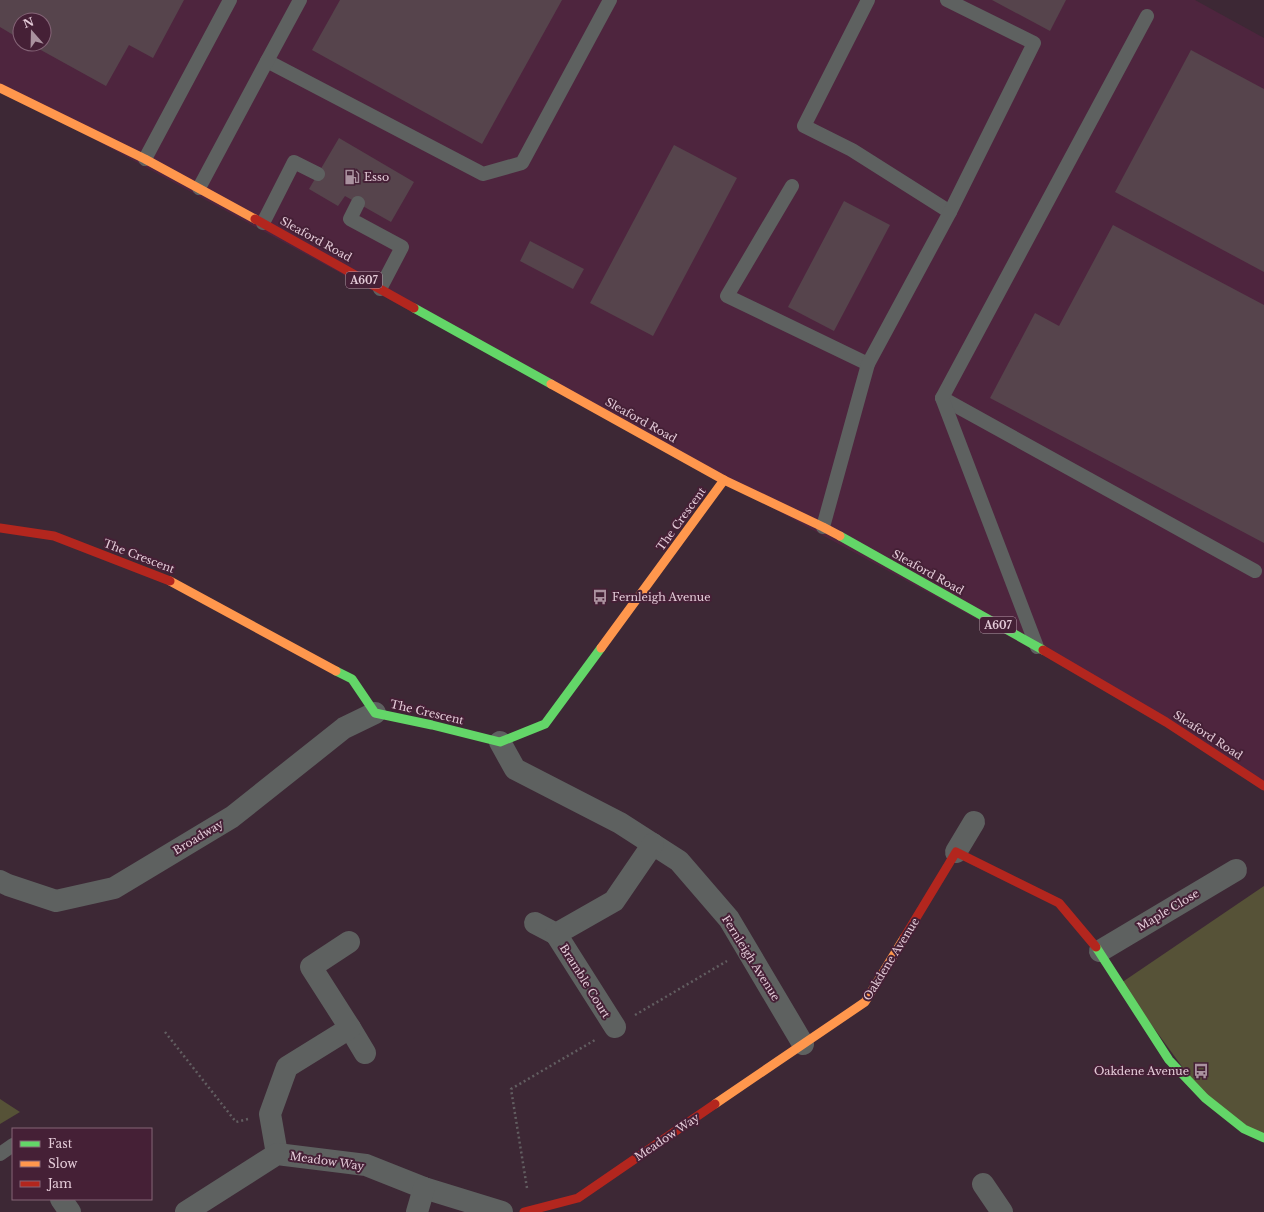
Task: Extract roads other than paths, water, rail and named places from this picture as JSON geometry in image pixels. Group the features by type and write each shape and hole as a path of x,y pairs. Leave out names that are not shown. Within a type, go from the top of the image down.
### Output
{"street":[{"name":"Sleaford Road","path":"0,88 145,159 200,188 724,480 823,527 1037,647 1166,722 1264,786"},
{"name":"The Crescent","path":"0,528 54,536 165,578 352,679 375,713 500,742 545,724 724,480"},
{"name":"Broadway","path":"0,880 8,885 56,901 114,888 232,817 344,728 375,713"},
{"name":"Fernleigh Avenue","path":"500,742 515,769 620,823 679,860 729,919 803,1044"},
{"name":"Oakdene Avenue","path":"803,1044 865,1002 974,822"},
{"name":"Bramble Court","path":"556,934 614,901 653,844"},
{"path":"956,852 1060,902 1100,950 1169,1060 1205,1098 1244,1129 1264,1138"},
{"name":"Maple Close","path":"1100,950 1236,870"},
{"name":"Bramble Court","path":"535,924 556,934 615,1027"},
{"path":"349,942 311,967 365,1053"},
{"path":"277,1154 270,1114 287,1068 350,1028"},
{"name":"Meadow Way","path":"527,1211 578,1198 803,1044"},
{"name":"Meadow Way","path":"186,1212 277,1154 366,1165 424,1188 502,1212"},
{"path":"983,1184 1002,1212"},
{"path":"417,1212 424,1188"},
{"path":"62,1200 70,1212"}],"lane":[{"path":"145,159 230,0"},
{"path":"200,188 300,0"},
{"path":"267,61 483,174 522,163 610,0"},
{"path":"868,0 804,126 852,150 950,212"},
{"path":"823,527 868,364 950,212 1034,42 947,0"},
{"path":"1037,647 942,398 1147,16"},
{"path":"263,223 294,162 318,174"},
{"path":"792,186 727,296 868,364"},
{"path":"358,204 350,219 402,247 380,289"},
{"path":"942,398 1255,571"},
{"path":"0,1154 12,1147"}],"place":[{"name":"Esso","path":"352,177"},
{"name":"Fernleigh Avenue","path":"600,597"},
{"name":"Oakdene Avenue","path":"1201,1071"}]}
